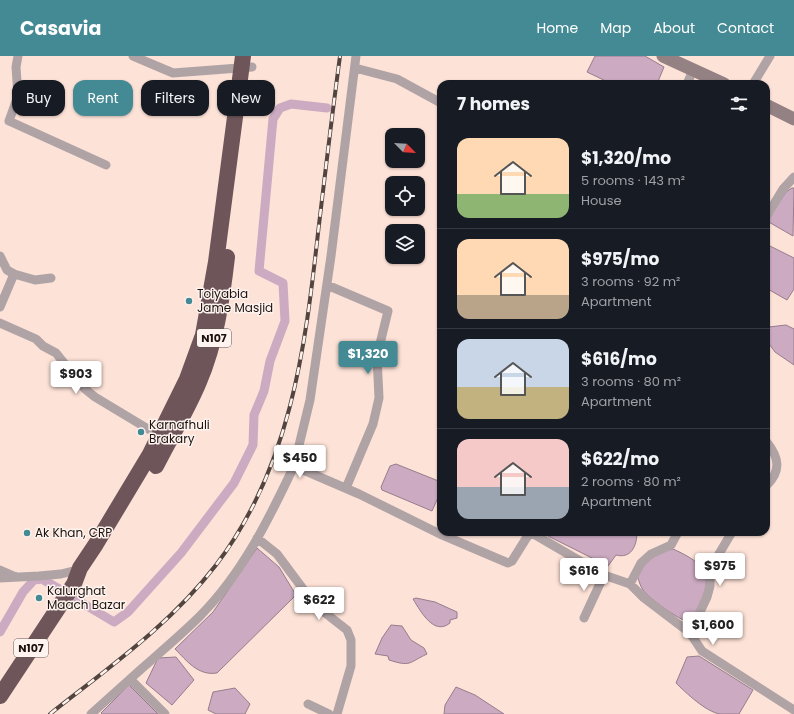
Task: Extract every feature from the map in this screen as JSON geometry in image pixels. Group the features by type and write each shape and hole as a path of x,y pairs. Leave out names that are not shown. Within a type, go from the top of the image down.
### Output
{"highway":[{"name":"N107","path":"0,696 83,570 146,461 164,439 203,335 248,61"}],"street":[{"path":"18,56 16,67 18,96 9,121 106,165"},
{"path":"133,56 173,73 203,72 248,61"},
{"path":"91,714 201,615 237,571 269,518 294,466 310,400 327,285 356,56"},
{"path":"663,56 715,80"},
{"path":"755,80 770,56"},
{"path":"355,68 397,79 437,101"},
{"path":"689,80 693,70"},
{"path":"770,107 794,119"},
{"path":"770,210 783,189 794,177"},
{"path":"0,256 7,270 14,274 35,280 52,278"},
{"path":"0,307 14,274"},
{"path":"327,285 388,311 377,356 380,398 373,424 346,488"},
{"path":"0,323 36,339 43,346 56,353 85,389 95,397 164,439"},
{"path":"770,446 774,451 778,463 774,479 770,482"},
{"path":"294,466 346,488 437,531"},
{"path":"448,536 508,563 512,561 528,536"},
{"path":"538,536 604,575 630,584 644,598 690,633 702,651 794,710"},
{"path":"630,584 640,563 651,554 671,546 676,536"},
{"path":"690,633 707,597 710,586 710,569 730,536"},
{"path":"257,538 277,554 315,605 347,630 351,640 351,666 336,714"},
{"path":"0,570 17,577"},
{"path":"0,578 61,574 83,570"},
{"path":"584,618 604,575"},
{"path":"130,679 165,714"},
{"path":"308,704 330,714"}],"shaded area":[{"path":"595,56 645,56 664,67 659,80 604,80 587,72"},
{"path":"794,188 793,236 770,223 770,216 786,192"},
{"path":"770,246 794,258 794,289 787,300 770,290"},
{"path":"786,325 794,329 794,365 775,352 770,345 770,327"},
{"path":"396,464 437,480 437,500 432,511 382,490 381,487 390,466"},
{"path":"548,536 637,536 632,550 626,555 616,555 608,566"},
{"path":"257,548 279,567 296,595 217,673 204,672 193,667 175,649 213,612"},
{"path":"673,549 698,564 704,571 706,588 693,623 688,622 666,610 646,594 637,576 647,562 656,555"},
{"path":"416,598 435,602 457,612 457,618 450,620 450,623 444,626 439,627 433,625 424,616 413,599"},
{"path":"391,625 402,626 411,640 424,648 427,654 406,664 389,660 388,656 375,654 382,638"},
{"path":"699,656 753,690 739,714 720,714 708,710 676,683 687,657"},
{"path":"176,657 194,680 172,705 146,683 158,658"},
{"path":"129,685 158,714 101,713"},
{"path":"456,687 475,695 504,714 444,714 445,705"},
{"path":"235,688 250,704 245,714 216,714 208,710 213,692"}],"waterway":[{"path":"77,600 114,622 128,612 181,553 234,483 253,445 254,415 264,391 270,361 285,321 283,283 259,271 273,119 280,108 291,104 327,108"},
{"path":"0,632 23,592 34,580 42,579 59,589"}],"railway":[{"path":"50,714 138,645 198,587 216,565 241,528 261,489 277,448 290,406 300,364 313,277 340,56"}],"place":[{"name":"Toiyabia Jame Masjid","path":"189,301"},
{"name":"Karnafhuli Brakary","path":"141,432"},
{"name":"Ak Khan, CRP","path":"27,533"},
{"name":"Kalurghat Maach Bazar","path":"39,598"}]}
